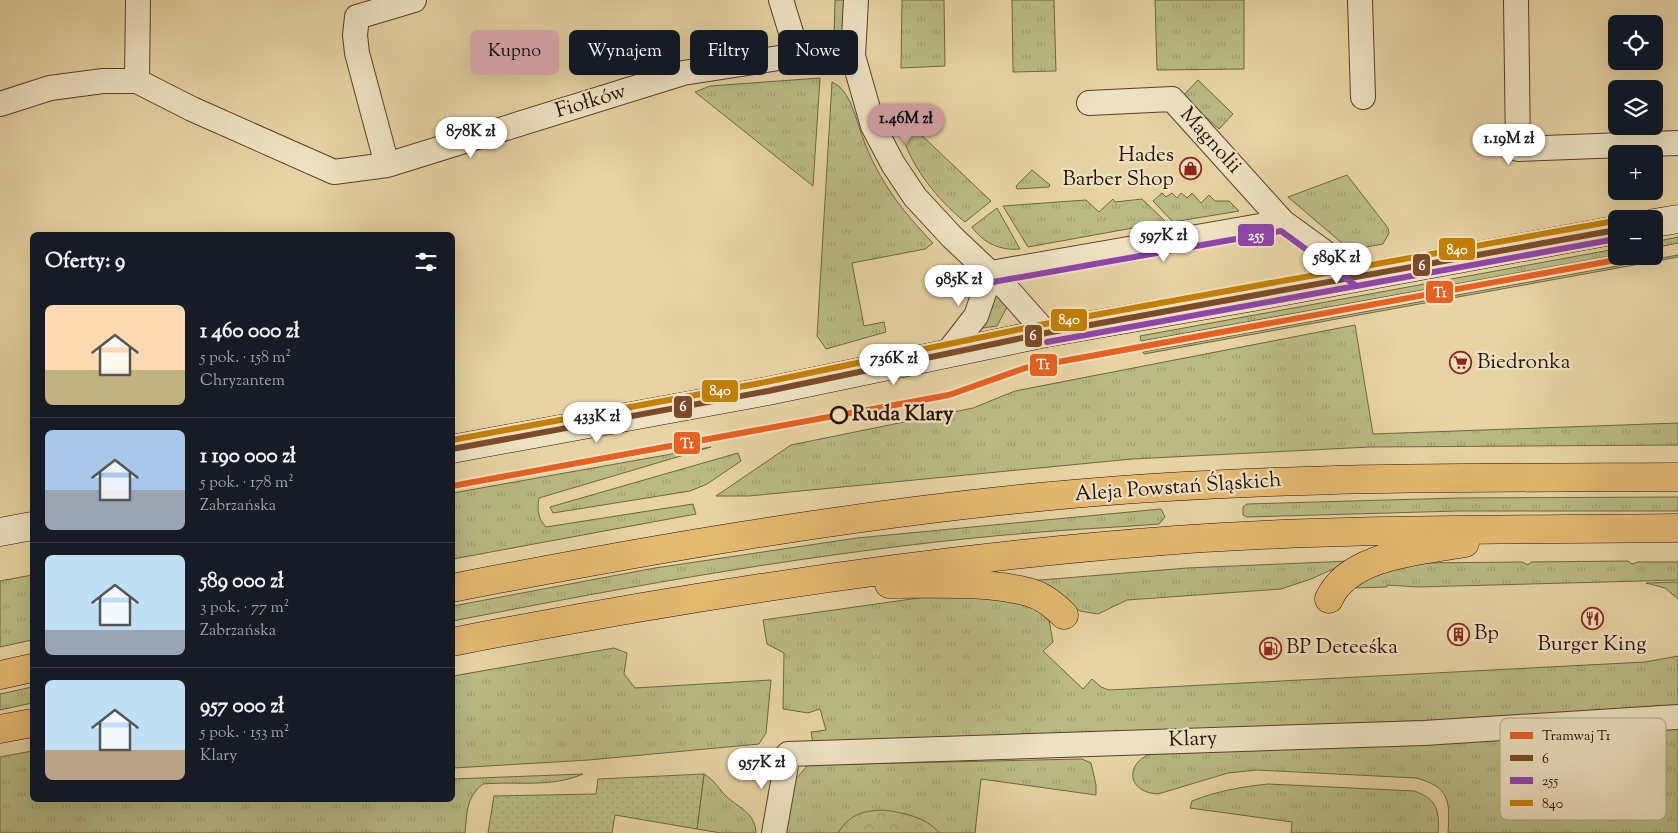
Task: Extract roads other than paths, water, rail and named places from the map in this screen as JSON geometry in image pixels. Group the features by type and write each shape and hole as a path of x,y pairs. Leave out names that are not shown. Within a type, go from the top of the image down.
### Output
{"main road":[{"name":"Aleja Powstań Śląskich","path":"455,587 682,545 794,527 1069,495 1345,478 1678,477"},
{"path":"455,641 780,584 985,557 1179,540 1379,531 1678,528"},
{"path":"1329,599 1334,588 1342,579 1364,565 1393,557 1530,530"},
{"path":"780,584 965,584 1030,592 1056,607 1064,615"},
{"path":"0,675 30,668"},
{"path":"0,729 30,723"}],"street":[{"path":"137,81 138,0"},
{"path":"387,164 356,52 357,16 414,0"},
{"path":"782,0 791,30"},
{"path":"855,30 856,0"},
{"path":"1360,0 1363,97"},
{"path":"1516,0 1518,149 1678,143"},
{"name":"Fiołków","path":"0,104 50,88 102,81 137,81 334,172 387,164 683,73 778,58"},
{"path":"858,71 873,126 893,164 915,197 952,237 991,273 1046,333"},
{"name":"Magnolii","path":"1089,103 1172,99 1283,222 1360,278"},
{"path":"1663,222 1678,219"},
{"path":"991,273 1283,222"},
{"path":"455,448 734,398 1046,333 1360,278 1608,232"},
{"path":"948,352 976,316 991,273"},
{"path":"0,532 30,526"},
{"name":"Klary","path":"1662,718 1678,717"},
{"name":"Klary","path":"774,833 788,754 1424,733 1500,728"}],"tram line":[{"name":"T1","path":"455,485 949,395 1025,368 1608,261"}],"place":[{"name":"Hades Barber Shop","path":"1190,168"},
{"name":"Biedronka","path":"1461,363"},
{"name":"Ruda Klary","path":"839,415"},
{"name":"Burger King","path":"1592,618"},
{"name":"Bp","path":"1458,634"},
{"name":"BP Deteeśka","path":"1270,648"}]}
